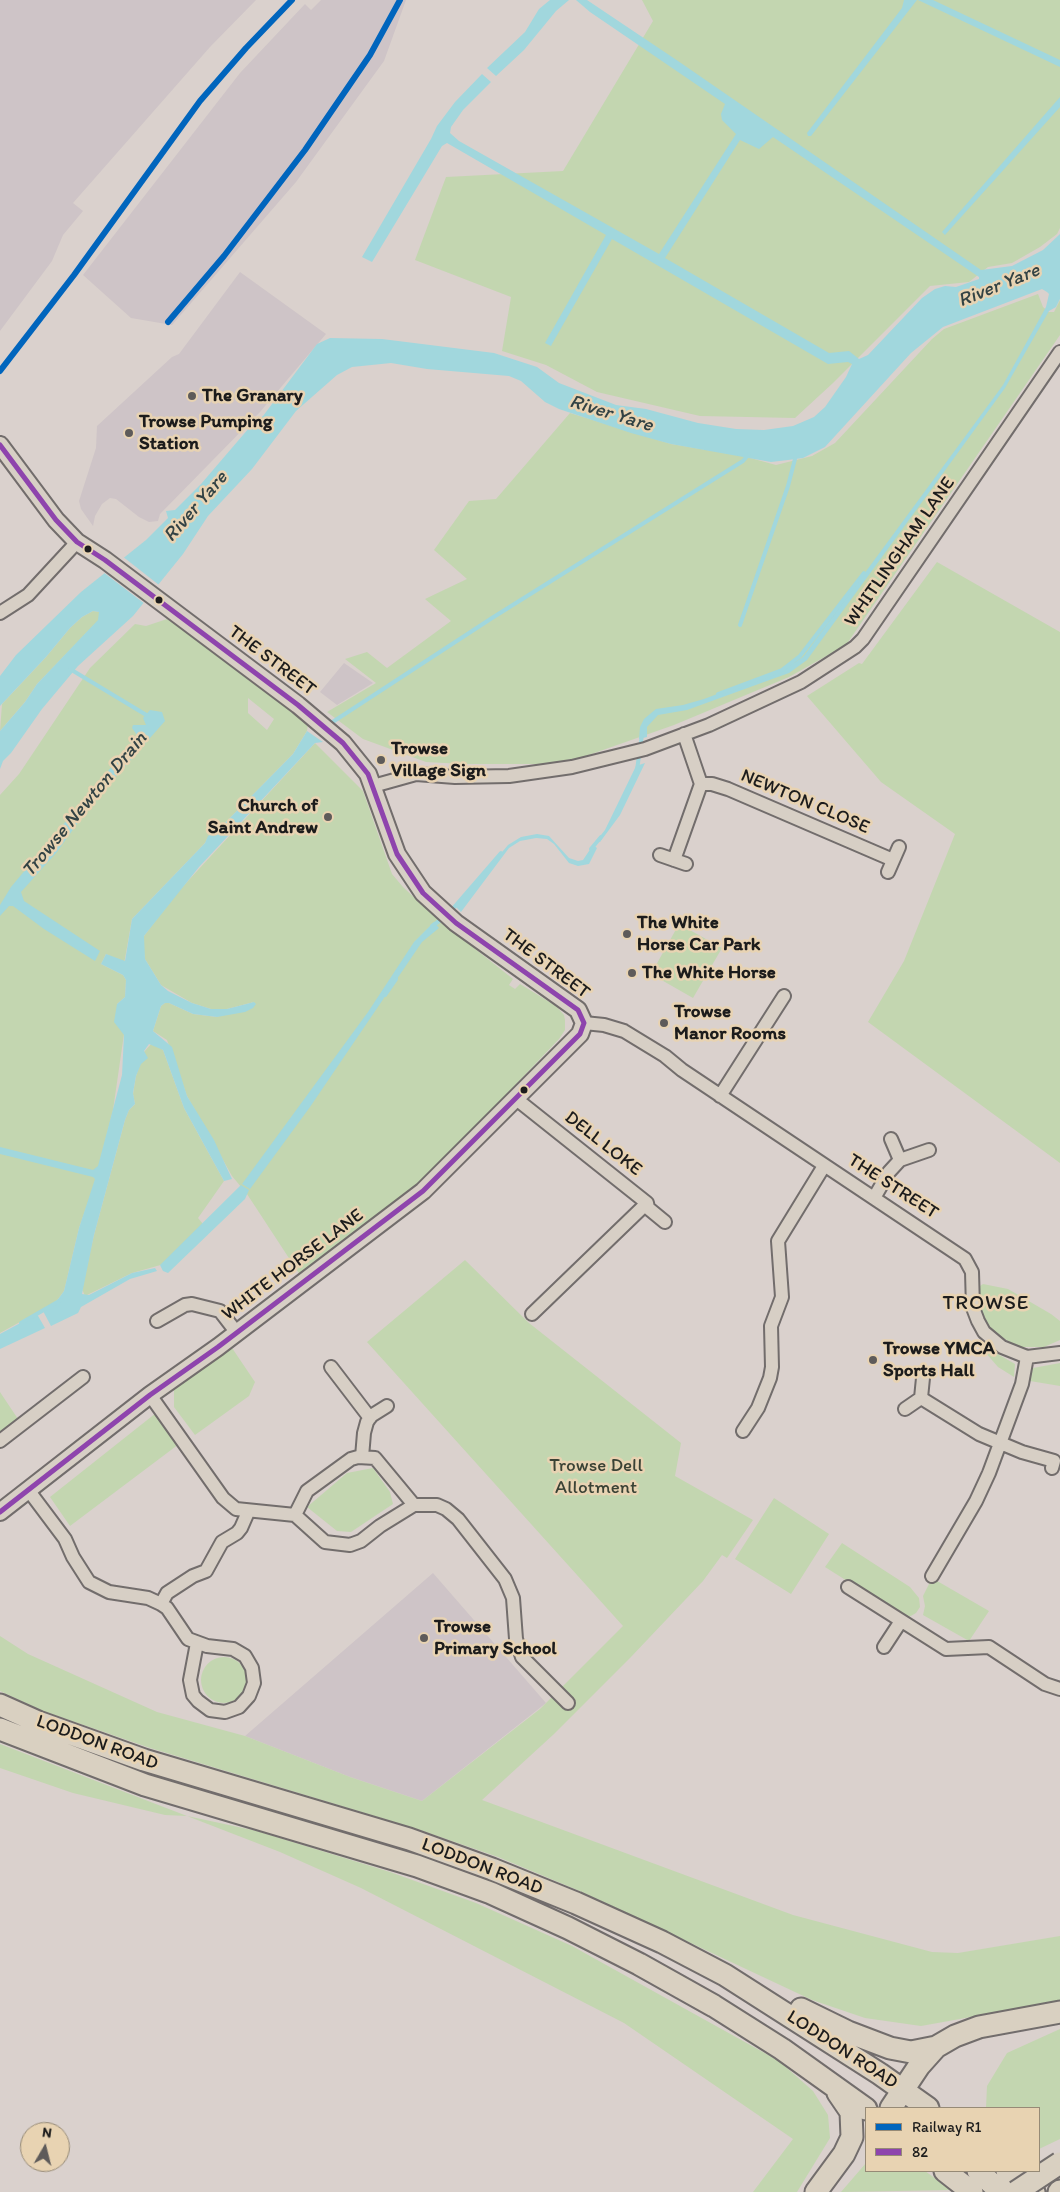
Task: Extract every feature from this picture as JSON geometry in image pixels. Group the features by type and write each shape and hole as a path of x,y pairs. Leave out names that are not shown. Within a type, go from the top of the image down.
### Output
{"highway":[{"name":"LODDON ROAD","path":"0,1706 38,1722 144,1760 232,1788 409,1839 492,1869 653,1938 725,1975 906,2099 926,2107"},
{"name":"LODDON ROAD","path":"0,1729 145,1785 417,1866 491,1893 568,1928 639,1964 751,2028 865,2108"},
{"path":"725,1975 848,2032 890,2048 911,2052 936,2047 979,2027 1060,2012"},
{"path":"893,2107 906,2099 920,2066 936,2047"},
{"path":"816,2192 844,2154 853,2131 850,2112 843,2099 825,2080"},
{"path":"830,2192 865,2143"},
{"path":"1008,2172 1028,2191 1060,2163"},
{"path":"946,2172 972,2192"},
{"path":"979,2172 1002,2192"}],"street":[{"name":"WHITLINGHAM LANE","path":"373,786 416,774 455,777 508,776 572,767 641,750 684,734 801,682 863,640 1060,352"},
{"name":"THE STREET","path":"0,445 56,520 77,542 298,705 343,743 360,762 373,786 397,854 424,893 437,907 523,973 575,1008 583,1017 584,1023 604,1025 624,1031 665,1056 720,1096 965,1259 972,1268 973,1308 984,1332 1002,1347 1027,1357"},
{"path":"0,613 28,595 77,542"},
{"path":"660,855 680,862 701,784 684,734"},
{"name":"NEWTON CLOSE","path":"701,784 712,784 728,789 893,860"},
{"path":"888,872 899,847"},
{"path":"720,1096 784,996"},
{"name":"WHITE HORSE LANE","path":"0,1512 150,1395 237,1333 423,1191 580,1034 584,1023"},
{"name":"DELL LOKE","path":"515,1098 647,1203 648,1208 665,1222"},
{"path":"891,1140 900,1160"},
{"path":"874,1198 889,1172 900,1160 930,1150"},
{"path":"743,1432 758,1408 770,1378 772,1367 771,1326 782,1297 778,1240 824,1166"},
{"path":"532,1314 647,1203"},
{"path":"157,1321 185,1305 192,1304 220,1311 237,1333"},
{"path":"932,1576 976,1501 1001,1444 1022,1384 1027,1357 1060,1353"},
{"path":"331,1367 370,1418"},
{"path":"0,1441 83,1378"},
{"path":"905,1409 921,1398 923,1378"},
{"path":"150,1395 223,1498 236,1509 248,1512 294,1515 325,1542 350,1545 361,1541 380,1526 414,1505 437,1505 446,1509 458,1519 505,1579 513,1598 516,1639 522,1657 568,1703"},
{"path":"921,1398 958,1422 1001,1444 1054,1461 1052,1468"},
{"path":"362,1457 364,1433 370,1418 387,1406"},
{"path":"294,1515 307,1491 351,1459 362,1457 375,1458 414,1505"},
{"path":"29,1491 65,1539 76,1564 89,1582 109,1592 148,1598 161,1604 167,1608 188,1639 197,1643 233,1649 245,1656 252,1668 254,1682 249,1696 239,1707 225,1712 210,1710 193,1695 190,1680 197,1643"},
{"path":"161,1604 167,1593 193,1576 206,1571 222,1542 237,1533 248,1512"},
{"path":"848,1588 946,1649 989,1647 1045,1684 1060,1689"},
{"path":"884,1646 901,1621"}],"shaded area":[{"path":"0,0 256,0 210,47 73,203 83,211 63,235 52,261 0,331"},
{"path":"321,0 406,0 384,61 296,182 172,325 131,318 83,275 240,73 305,4 311,10"},
{"path":"240,272 326,334 260,412 160,514 158,521 149,522 139,517 116,499 110,498 102,504 95,516 93,526 81,509 79,501 96,448 97,426 172,357 179,354"},
{"path":"344,663 373,683 337,705 320,692"},
{"name":"Trowse Primary School","path":"433,1573 546,1703 422,1801 350,1777 245,1736"}],"green space":[{"path":"642,0 1060,0 1060,228 1057,234 1040,247 1012,263 988,267 969,282 930,286 833,383 795,418 700,416 597,392 546,365 502,351 511,297 415,260 446,177 563,171 653,21"},
{"path":"1038,294 1043,307 1049,312 1054,312 1060,300 1060,335 846,645 789,677 674,725 583,757 546,764 426,762 363,739 327,712 376,683 345,659 367,652 387,668 451,621 425,599 467,579 434,550 469,501 496,499 570,413 671,444 743,456 776,465 812,456 835,443 932,339 944,329"},
{"path":"937,562 1060,632 1060,1163 868,1022 904,961 955,834 881,782 807,696 859,663 862,664"},
{"path":"93,611 99,612 99,620 37,684 25,702 0,731 2,704 70,628 82,617"},
{"path":"167,619 236,666 308,724 307,731 293,754 218,830 209,836 205,843 132,919 124,964 106,954 101,964 123,975 126,980 125,997 117,1004 124,1034 113,1110 94,1185 79,1228 64,1291 56,1302 0,1333 0,795 19,774 90,668 135,624 146,626","holes":["248,698 274,719 267,730 248,713"]},
{"path":"315,743 363,791 392,874 403,887 435,917 513,979 509,985 515,989 520,984 556,1006 564,1015 565,1030 559,1039 419,1186 300,1275 247,1194 232,1176 187,1096 167,1040 153,1031 161,1006 165,1003 193,1014 217,1017 254,1002 227,1009 211,1009 192,1003 161,985 145,959 143,946 144,936 175,895"},
{"path":"679,924 722,948 693,998 651,974"},
{"path":"152,1043 163,1050 184,1108 224,1181 198,1218 203,1224 164,1264 132,1273 85,1296 82,1289 94,1235 125,1120 129,1110 135,1104 133,1094 136,1076 144,1052"},
{"name":"Trowse Dell Allotment","path":"465,1260 529,1323 681,1443 675,1476 753,1520 727,1558 722,1555 703,1581 630,1658 554,1734 482,1800 793,1915 932,1952 958,1953 1060,1936 1060,2001 921,2026 865,2018 812,2000 582,1892 498,1857 414,1828 150,1748 43,1711 0,1691 0,1636 28,1654 157,1712 245,1736 350,1777 422,1801 540,1709 623,1626 367,1342"},
{"path":"983,1284 1008,1289 1051,1314 1060,1321 1060,1340 1044,1347 1018,1347 990,1330 982,1316 979,1300 980,1286"},
{"path":"230,1345 255,1382 249,1396 195,1435 174,1407 174,1388"},
{"path":"989,1349 1015,1364 1014,1377 998,1367 985,1352"},
{"path":"1060,1363 1060,1386 1030,1381 1033,1368"},
{"path":"0,1392 20,1422 0,1437"},
{"path":"156,1413 179,1444 70,1526 50,1497"},
{"path":"373,1468 390,1492 393,1504 351,1532 337,1531 307,1507 347,1473"},
{"path":"774,1498 829,1534 791,1594 735,1559"},
{"path":"842,1543 910,1587 919,1598 920,1607 916,1613 909,1617 904,1617 825,1567"},
{"path":"932,1578 989,1611 969,1641 923,1615 925,1606 923,1596"},
{"path":"220,1657 228,1657 237,1661 243,1667 247,1680 243,1693 237,1699 228,1703 220,1703 211,1699 205,1693 201,1684 201,1676 205,1667 211,1661"},
{"path":"0,1744 187,1816 165,1815 73,1793 0,1768"},
{"path":"187,1816 257,1831 390,1872 476,1903 572,1946 779,2061 813,2091 828,2115 830,2138 797,2192 753,2192 793,2139 624,2023 361,1888 280,1852"},
{"path":"1060,2029 1060,2139 1040,2149 1040,2107 986,2107 987,2086 1007,2053"},
{"path":"865,2164 865,2172 926,2172 951,2190 841,2192"}],"water":[{"path":"550,0 569,0 556,11 524,50 496,76 487,68 525,32 539,9"},
{"name":"River Yare","path":"576,0 587,0 981,270 1012,266 1043,250 1060,234 1060,299 1056,307 1049,311 1005,388 807,660 789,673 687,710 658,715 647,727 647,737 639,739 640,727 644,719 656,709 683,705 704,699 786,668 803,657 1003,385 1046,307 1049,294 1047,292 1042,289 943,327 911,353 825,447 803,458 771,462 671,444 631,433 559,409 545,402 521,381 509,376 427,369 391,363 352,367 337,375 296,411 252,469 208,516 183,554 133,616 78,666 42,709 11,753 3,761 0,769 0,731 25,702 37,684 98,620 99,612 93,611 82,617 70,628 46,657 0,706 0,676 16,655 81,592 146,540 168,518 166,511 175,510 201,484 249,428 263,416 317,344 330,338 382,339 494,353 537,367 559,383 616,405 646,409 698,423 736,429 764,430 793,426 814,417 825,407 846,377 852,364 848,362 828,364 612,239 551,346 545,343 606,235 447,143 442,146 372,262 362,257 437,126 455,102 482,74 491,82 463,110 451,127 450,133 459,141 659,254 736,134 722,120 721,114 725,104 590,12","holes":["773,137 979,277 979,279 956,287 945,286 935,289 922,298 868,355 859,359 849,351 829,353 665,258 740,140 759,149"]},
{"path":"904,0 917,0 811,136 808,136 807,133 902,8"},
{"path":"918,0 933,0 1060,60 1060,67"},
{"path":"1060,97 1060,107 945,235 942,232"},
{"path":"150,710 162,712 165,721 89,807 57,852 21,892 24,901 100,951 95,961 44,929 13,906 9,906 0,916 0,905 11,887 134,740 137,735 132,728 133,725 146,725 143,718"},
{"path":"307,731 323,742 315,743 199,867 144,936 145,959 161,985 168,991 192,1003 211,1009 227,1009 254,1002 256,1004 245,1012 217,1017 193,1014 165,1003 161,1006 153,1031 172,1047 187,1096 214,1140 232,1179 224,1181 184,1108 163,1050 149,1044 144,1051 148,1058 141,1064 136,1076 133,1093 135,1104 129,1110 125,1120 94,1235 82,1294 89,1295 132,1273 155,1268 157,1271 130,1279 81,1307 78,1313 51,1326 43,1311 56,1302 64,1291 79,1228 95,1179 0,1154 0,1147 93,1170 98,1166 122,1075 124,1035 114,1022 117,1004 125,997 126,980 123,975 101,964 106,954 125,961 132,919 205,843 208,836 218,830 293,754"},
{"path":"645,763 620,815 600,842 597,840 605,830 636,766"},
{"path":"537,834 549,836 569,858 578,861 583,860 593,845 597,848 589,864 578,866 569,863 554,844 547,839 536,838 520,841 509,848 461,912 454,905 465,896 508,845 521,837"},
{"path":"434,922 439,928 422,942 310,1107 250,1189 242,1184 368,1012 414,942"},
{"path":"241,1185 249,1190 245,1199 168,1273 163,1271 160,1265"},
{"path":"37,1314 45,1328 0,1349 0,1334"}],"pier":[{"path":"122,556 159,585 145,604 103,572"}],"waterway":[{"path":"328,725 492,618 743,461 749,454"},
{"path":"740,625 788,486 795,459"},
{"path":"718,694 782,670 800,656 864,573"},
{"name":"Trowse Newton Drain","path":"70,669 148,716"},
{"path":"637,770 642,735"},
{"path":"591,849 601,837"},
{"path":"450,912 501,853"},
{"path":"432,926 445,917"},
{"path":"385,995 396,979"},
{"path":"21,1323 61,1300"}],"railway":[{"path":"0,371 74,275 200,101 246,48 292,0"},
{"path":"168,322 224,256 305,150 370,55 400,0"}],"rail line":[{"name":"R1","path":"0,371 74,275 200,101 246,48 292,0"},
{"name":"R1","path":"168,322 224,256 305,150 370,55 400,0"}],"transit line":[{"name":"82","path":"0,445 56,520 77,542 105,560 298,705 343,743 368,774 397,854 423,893 456,923 578,1010 584,1023 580,1034 423,1191 218,1347 150,1395 0,1512"}],"place":[{"name":"The Granary","path":"192,396"},
{"name":"Trowse Pumping Station","path":"129,433"},
{"name":"Trowse Village Sign","path":"381,760"},
{"name":"Church of Saint Andrew","path":"328,817"},
{"name":"The White Horse Car Park","path":"627,934"},
{"name":"The White Horse","path":"632,973"},
{"name":"Trowse Manor Rooms","path":"664,1023"},
{"name":"Trowse YMCA Sports Hall","path":"873,1360"},
{"name":"Trowse Primary School","path":"424,1638"}],"district":[{"name":"TROWSE","path":"986,1304"}]}
